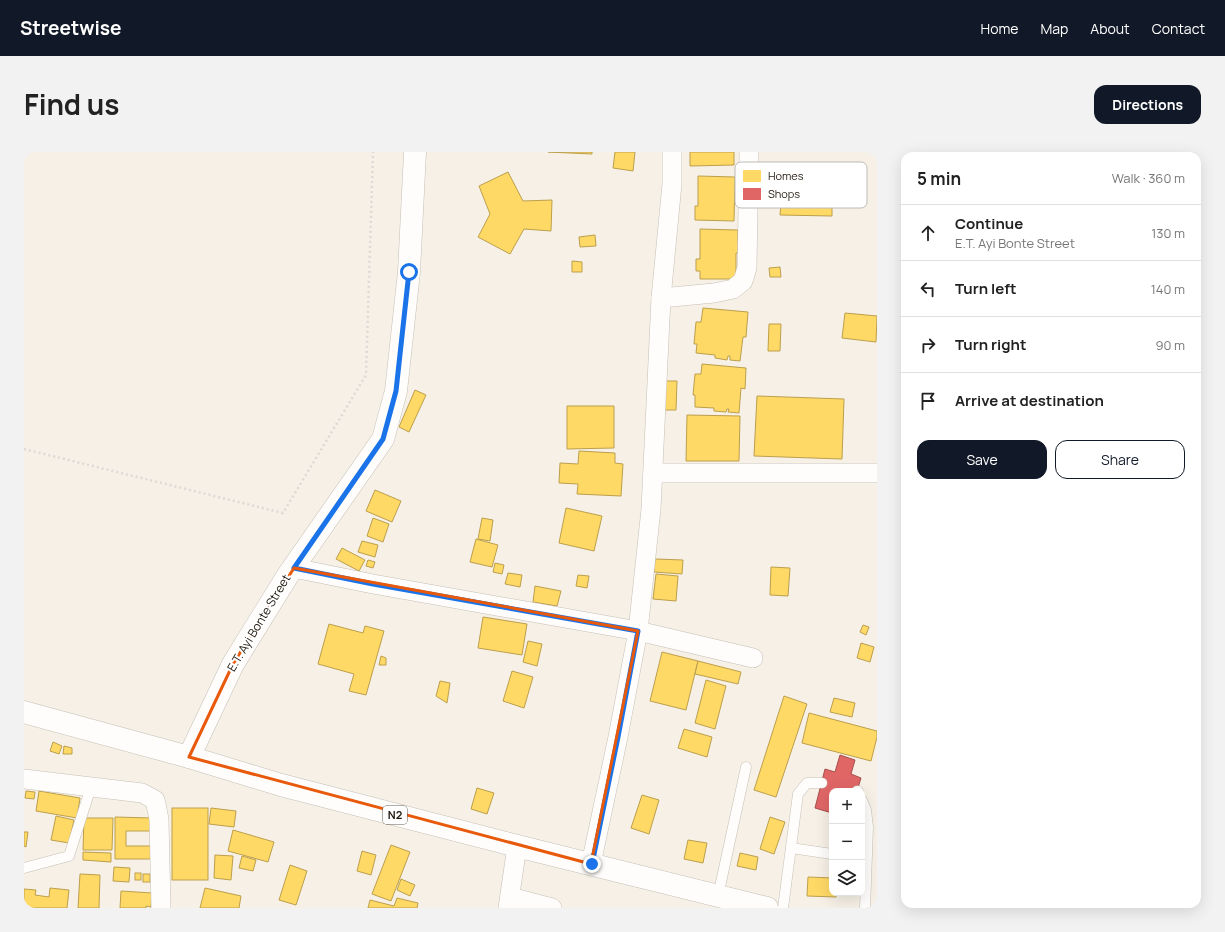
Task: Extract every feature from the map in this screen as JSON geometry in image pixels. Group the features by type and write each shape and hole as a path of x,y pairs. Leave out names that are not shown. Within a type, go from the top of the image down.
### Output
{"main road":[{"name":"E.T. Ayi Bonte Street","path":"189,758 233,664 294,568 383,439 396,391 398,376 409,272 415,152"},
{"name":"N2","path":"24,712 281,785 517,846 768,908"}],"street":[{"path":"592,864 638,631 651,509 661,298 672,184 672,152"},
{"path":"749,152 749,162"},
{"path":"661,298 714,294 733,289 743,281 747,268 748,208"},
{"path":"653,473 877,473"},
{"path":"294,568 373,584 638,631 753,658"},
{"path":"24,779 142,792 155,800 159,819 160,908"},
{"path":"517,846 509,903 552,908"}],"lane":[{"path":"718,896 746,767"},
{"path":"783,908 798,794 807,783 822,783"},
{"path":"24,868 69,856 91,787"},
{"path":"865,808 867,821 865,846"},
{"path":"791,848 829,854"},
{"path":"864,860 864,908"}],"path":[{"path":"24,449 283,513 366,375 373,152"}],"highlighted area":[{"path":"294,568 638,631 591,864 189,757 233,664"}],"building: Homes":[{"path":"548,152 592,152 592,154"},
{"path":"615,152 635,152 633,171 613,168"},
{"path":"690,152 734,152 734,165 690,166"},
{"path":"508,172 523,201 552,200 551,231 524,229 510,254 478,237 490,214 479,186"},
{"path":"698,176 735,177 734,221 695,220 695,206 698,206"},
{"path":"781,208 832,208 832,216 780,215"},
{"path":"700,229 738,230 736,279 700,279 700,271 696,271 696,259 700,259"},
{"path":"595,235 596,246 580,247 579,237"},
{"path":"572,261 582,262 582,272 572,272"},
{"path":"780,267 781,277 770,277 769,268"},
{"path":"703,308 748,312 746,337 743,337 740,361 730,360 730,356 728,356 727,360 715,358 715,355 696,353 697,344 694,344 696,322 701,322"},
{"path":"845,313 877,316 876,342 842,338"},
{"path":"769,324 781,324 780,351 768,351"},
{"path":"702,364 746,368 745,389 741,388 739,413 728,412 729,409 727,409 726,412 714,411 714,408 695,407 695,395 693,395 695,374 701,374"},
{"path":"659,381 677,381 676,410 659,410"},
{"path":"415,390 426,395 409,432 399,427"},
{"path":"757,396 844,399 842,459 754,456"},
{"path":"567,406 614,406 614,448 567,449"},
{"path":"687,415 740,416 739,461 686,461"},
{"path":"579,451 615,453 615,463 623,464 621,496 577,494 578,484 559,483 560,463 578,464"},
{"path":"375,490 401,501 392,522 366,511"},
{"path":"566,508 602,516 594,551 559,543"},
{"path":"373,518 389,524 383,542 367,536"},
{"path":"482,518 493,520 490,541 478,539"},
{"path":"476,539 498,545 492,567 470,562"},
{"path":"362,541 378,545 375,557 358,552"},
{"path":"342,548 365,560 359,571 336,559"},
{"path":"655,559 683,560 682,574 654,572"},
{"path":"368,560 375,562 373,568 366,566"},
{"path":"495,563 504,565 502,574 493,572"},
{"path":"771,567 790,568 788,596 770,595"},
{"path":"508,573 522,575 520,587 505,584"},
{"path":"656,574 678,576 676,601 653,599"},
{"path":"578,575 589,576 587,588 576,586"},
{"path":"535,586 561,591 557,606 533,602"},
{"path":"483,617 527,624 522,655 478,648"},
{"path":"329,624 363,633 365,626 384,631 366,695 349,691 354,674 318,664"},
{"path":"863,625 869,627 866,635 860,632"},
{"path":"528,641 542,644 537,666 523,662"},
{"path":"861,643 874,647 870,662 857,658"},
{"path":"662,652 698,661 686,710 650,701"},
{"path":"381,656 386,658 386,665 379,665"},
{"path":"698,661 741,672 738,684 695,674"},
{"path":"512,671 533,677 524,708 503,701"},
{"path":"706,680 726,686 715,729 695,723"},
{"path":"440,681 450,683 447,703 436,696"},
{"path":"784,696 807,704 776,797 754,790"},
{"path":"834,698 855,703 852,717 830,712"},
{"path":"809,713 877,731 871,761 802,743"},
{"path":"684,729 712,737 707,757 678,748"},
{"path":"53,742 62,746 59,754 50,751"},
{"path":"64,746 72,748 72,754 63,754"},
{"path":"477,788 494,793 487,814 471,809"},
{"path":"26,791 35,792 34,799 25,798"},
{"path":"39,791 80,798 77,818 36,811"},
{"path":"642,795 659,800 649,834 631,828"},
{"path":"172,808 208,808 208,880 172,880"},
{"path":"211,808 236,811 234,827 209,824"},
{"path":"56,816 74,820 69,843 51,840"},
{"path":"115,817 152,818 152,831 126,831 126,846 151,846 151,859 115,859"},
{"path":"770,817 785,822 774,854 760,849"},
{"path":"84,818 113,818 112,850 83,850"},
{"path":"233,830 274,842 268,862 228,851"},
{"path":"24,832 28,832 26,847 24,846"},
{"path":"688,840 707,843 703,863 684,859"},
{"path":"391,845 410,852 391,901 372,894"},
{"path":"362,851 376,855 371,875 357,871"},
{"path":"83,852 111,853 111,862 83,860"},
{"path":"740,853 758,857 756,870 737,866"},
{"path":"215,855 233,856 231,880 214,878"},
{"path":"242,856 256,860 253,871 239,868"},
{"path":"290,865 307,871 296,905 279,900"},
{"path":"114,867 130,868 129,882 113,881"},
{"path":"135,873 141,873 141,880 135,880"},
{"path":"80,874 100,875 99,908 78,908"},
{"path":"143,874 150,874 150,882 143,882"},
{"path":"808,877 829,878 829,896 836,897 807,896"},
{"path":"401,879 415,885 410,896 397,890"},
{"path":"50,888 69,890 67,908 24,908 24,889 36,890 35,895 49,897"},
{"path":"205,888 241,896 239,908 200,908"},
{"path":"121,891 152,893 151,907 120,908"},
{"path":"397,898 418,903 417,908 368,908 370,900 394,906"}],"building: Shops":[{"path":"840,755 855,760 851,774 861,778 858,788 829,788 829,812 815,808 825,769 835,772"}],"route":[{"path":"409,272 396,391 383,439 294,568 373,584 638,631 592,864"}]}
